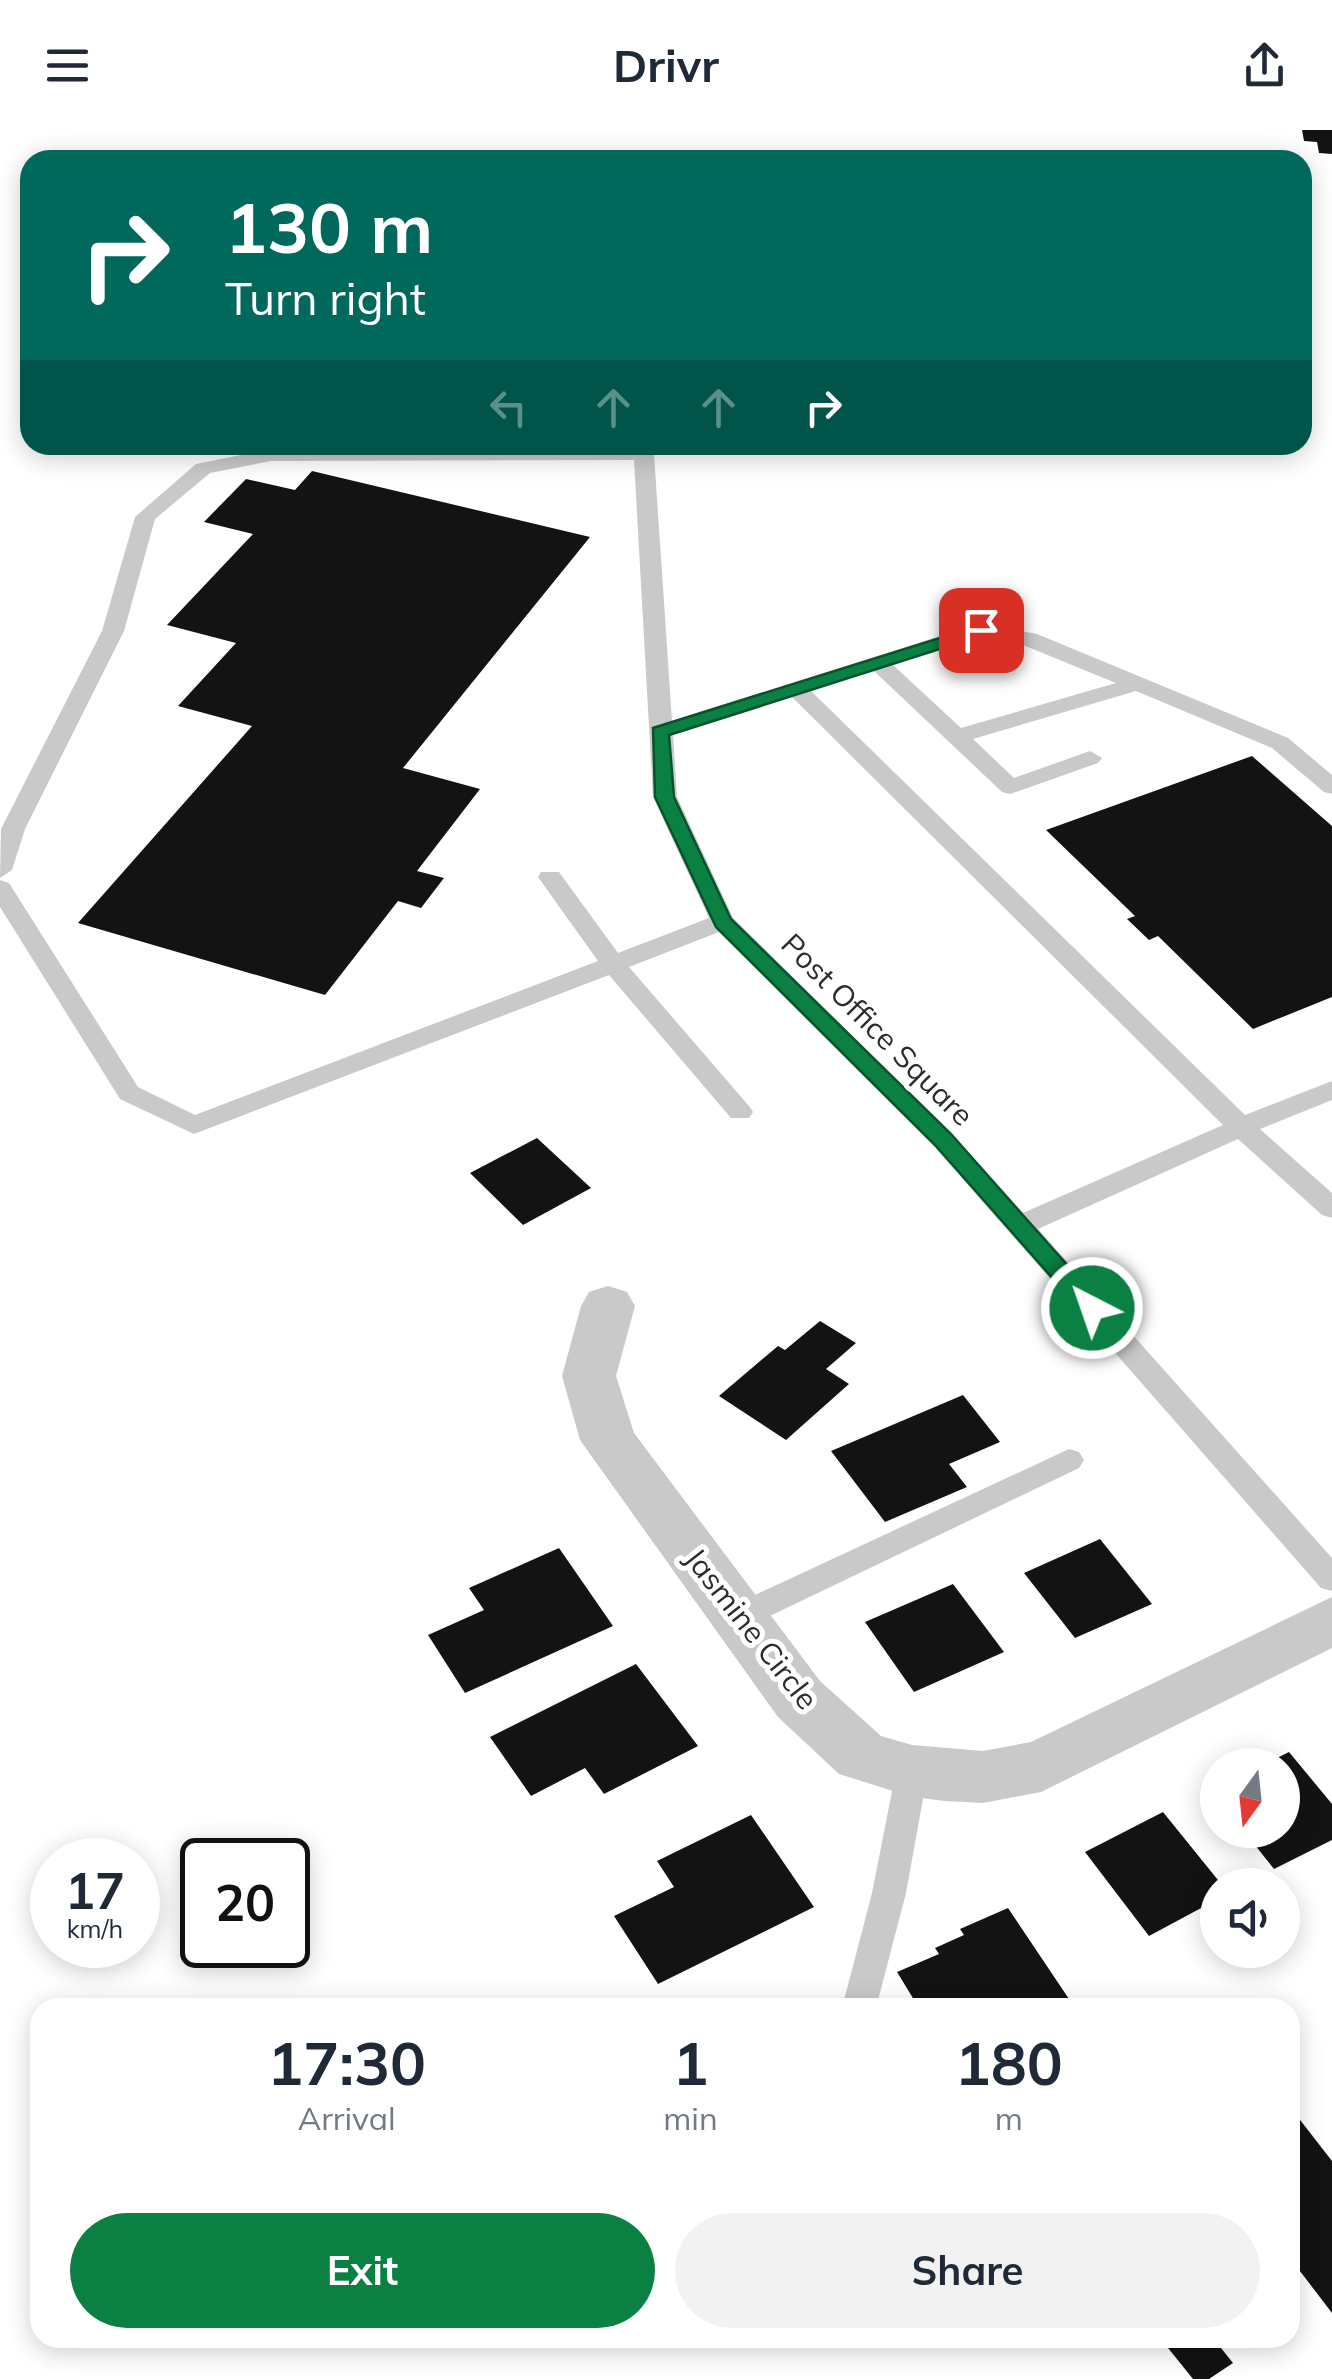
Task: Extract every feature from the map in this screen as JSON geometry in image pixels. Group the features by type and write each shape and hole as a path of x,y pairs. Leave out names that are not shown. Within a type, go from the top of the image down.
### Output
{"street":[{"name":"Jasmine Circle","path":"608,1306 589,1376 608,1440 799,1699 860,1756 912,1771 982,1777 1041,1766 1332,1621"}],"lane":[{"path":"0,870 6,830 113,631 145,517 204,468 266,455"},
{"name":"Post Office Square","path":"644,455 664,797 723,922 943,1140 1332,1579"},
{"path":"659,721 796,688 981,630 1029,639 1280,743 1332,787"},
{"path":"877,662 1010,787 1090,758"},
{"path":"956,737 1137,684"},
{"path":"796,688 1241,1127 1332,1208"},
{"path":"550,877 613,964 740,1112"},
{"path":"0,888 129,1093 194,1125 723,922"},
{"path":"1019,1226 1332,1090"},
{"path":"738,1617 1069,1460"},
{"path":"862,1998 889,1893 912,1771"}],"building":[{"path":"1302,130 1332,130 1332,154 1319,153 1317,142 1304,141"},
{"path":"312,471 590,537 403,768 480,789 417,871 444,878 421,908 398,901 325,995 78,923 252,726 178,706 236,643 167,625 253,534 204,522 246,479 295,490"},
{"path":"1252,756 1332,826 1332,997 1253,1029 1158,936 1149,940 1127,919 1135,916 1046,830"},
{"path":"537,1138 591,1188 523,1225 470,1173"},
{"path":"820,1321 856,1343 826,1369 849,1384 786,1440 719,1396 778,1346 785,1350"},
{"path":"963,1395 1000,1442 949,1464 967,1487 885,1522 831,1451"},
{"path":"1100,1539 1152,1604 1075,1638 1024,1573"},
{"path":"559,1548 613,1626 465,1693 428,1635 484,1610 469,1588"},
{"path":"953,1584 1004,1652 914,1692 865,1622"},
{"path":"636,1664 698,1746 604,1794 585,1768 531,1796 490,1737"},
{"path":"1300,1765 1332,1804 1332,1840 1273,1868 1257,1848 1300,1848"},
{"path":"1163,1812 1208,1868 1200,1868 1200,1909 1149,1936 1085,1852"},
{"path":"751,1815 814,1907 658,1984 614,1916 674,1887 657,1861"},
{"path":"1008,1908 1068,1998 913,1998 897,1972 939,1954 935,1948 964,1935 960,1929"},
{"path":"1300,2120 1332,2161 1332,2313 1300,2271"},
{"path":"1168,2348 1221,2348 1233,2363 1209,2379 1193,2379"}],"route":[{"path":"981,630 660,732 664,797 723,922 943,1140 1092,1308"}]}
